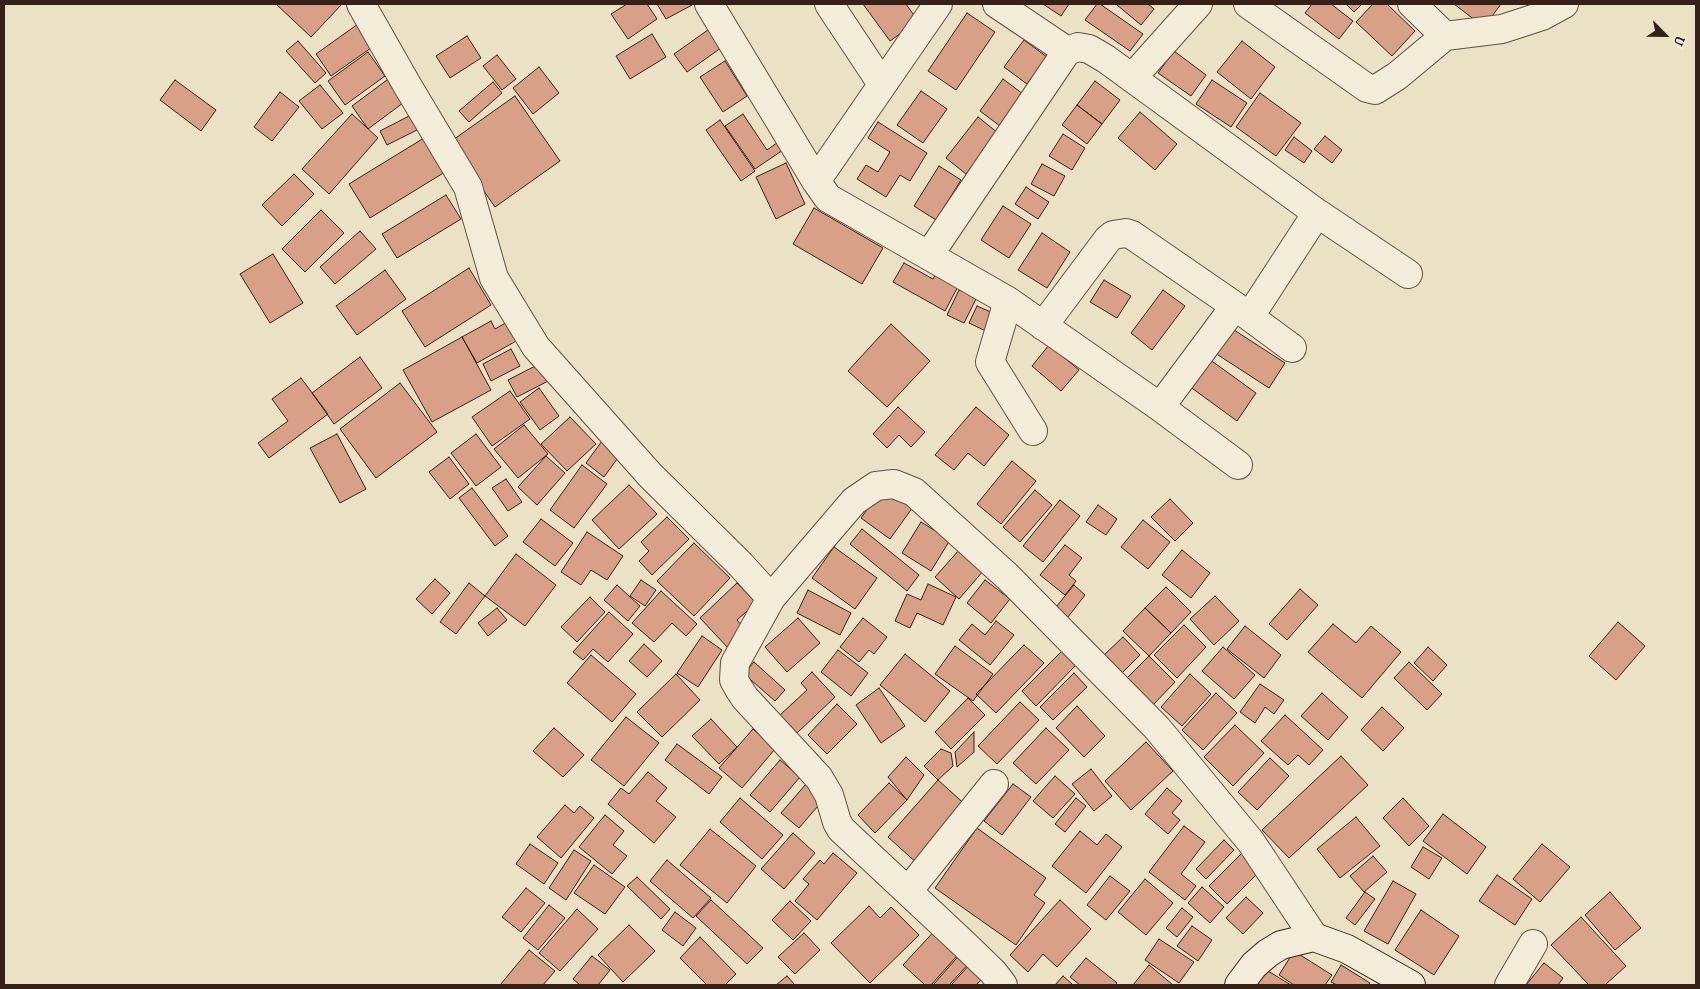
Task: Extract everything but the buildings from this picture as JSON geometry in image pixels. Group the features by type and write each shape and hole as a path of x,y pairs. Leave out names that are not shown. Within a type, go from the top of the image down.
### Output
{"street":[{"path":"361,4 468,187 494,278 536,347 650,475 741,565 771,598"},
{"path":"709,4 828,198 1008,301 1160,407 1238,465"},
{"path":"830,4 882,84"},
{"path":"816,181 938,4"},
{"path":"997,4 1067,51"},
{"path":"1132,78 1198,4"},
{"path":"1248,4 1367,88 1375,90 1397,76 1445,36 1502,29 1542,16 1564,4"},
{"path":"1412,4 1445,36"},
{"path":"929,255 1067,51 1078,47 1089,49 1132,78 1317,213 1408,274"},
{"path":"1160,407 1243,311 1317,213"},
{"path":"1043,326 1108,239 1126,233 1132,235 1243,311 1292,348"},
{"path":"1008,301 990,362 1033,431"},
{"path":"1003,985 993,972 841,829 829,795 819,778 745,698 734,680 735,662 771,598 854,501 876,486 894,484 914,492 1008,577 1157,728 1251,842 1314,937"},
{"path":"908,892 994,784"},
{"path":"1239,985 1254,965 1268,953 1281,945 1314,937 1347,949 1411,985"},
{"path":"1509,985 1533,944"}]}
